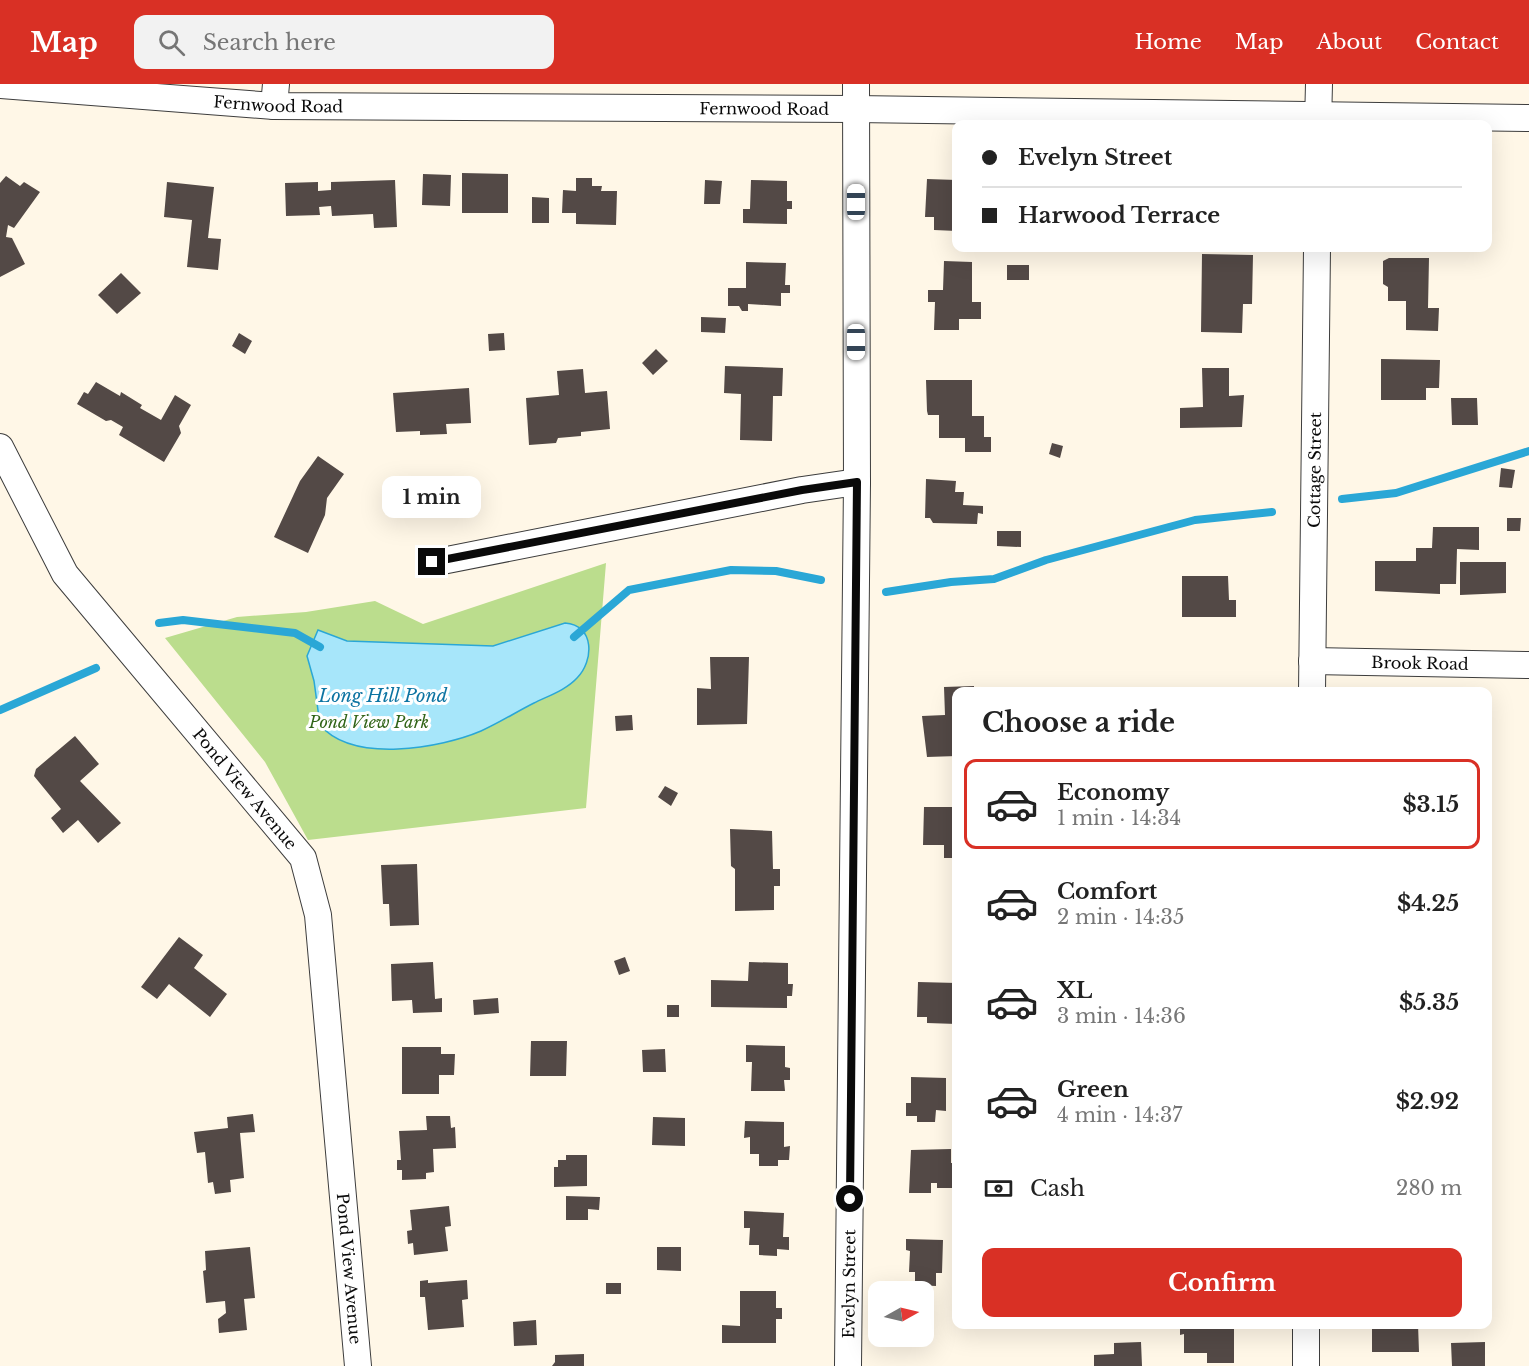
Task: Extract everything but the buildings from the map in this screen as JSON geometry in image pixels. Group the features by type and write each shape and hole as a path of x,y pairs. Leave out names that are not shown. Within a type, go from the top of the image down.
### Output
{"street":[{"name":"Evelyn Street","path":"848,1366 857,482 856,84"},
{"path":"1318,120 1319,84"},
{"name":"Fernwood Road","path":"0,85 275,95 1318,120 1529,118"},
{"name":"Cottage Street","path":"1312,687 1317,252"},
{"name":"Pond View Avenue","path":"0,447 65,574 303,858 318,915 358,1366"},
{"path":"432,562 802,490 857,482"},
{"name":"Brook Road","path":"1312,661 1529,665"},
{"path":"1306,1329 1306,1366"}],"green space":[{"name":"Pond View Park","path":"606,563 586,808 308,840 265,762 165,638 237,617 306,612 375,601 423,624"}],"water":[{"name":"Long Hill Pond","path":"565,623 575,625 582,630 589,645 587,663 583,671 573,682 562,689 481,731 444,743 421,747 375,749 353,745 335,737 320,725 314,681 307,656 318,630 347,641 493,646"}],"waterway":[{"path":"1342,499 1396,493 1529,451"},
{"path":"886,592 951,582 994,579 1046,560 1195,520 1272,512"},
{"path":"574,637 629,590 731,570 776,571 821,580"},
{"path":"159,623 183,620 295,633 320,647"},
{"path":"0,710 96,668"}],"route":[{"path":"432,562 802,490 857,482 850,1199"}]}
